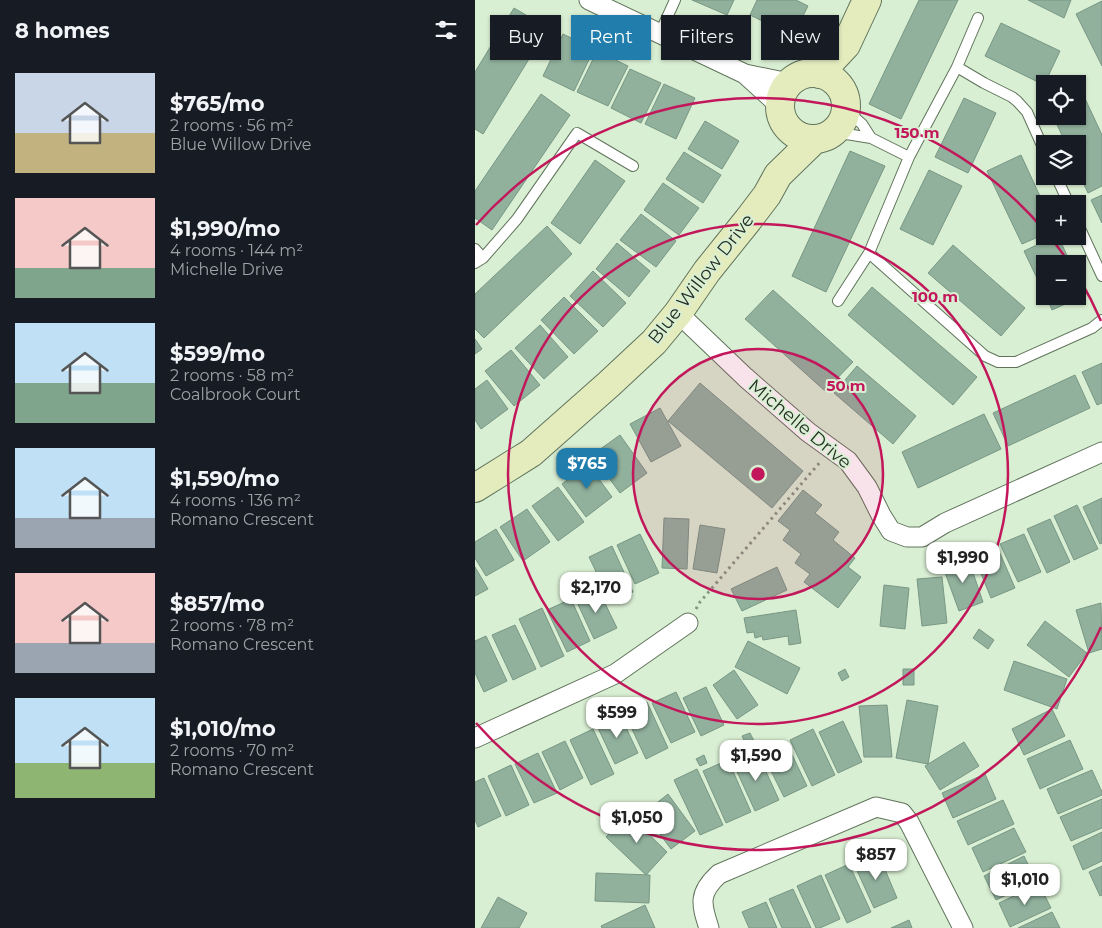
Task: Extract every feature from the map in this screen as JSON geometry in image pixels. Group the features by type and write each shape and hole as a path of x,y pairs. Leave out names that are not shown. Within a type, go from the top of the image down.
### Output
{"street":[{"path":"589,0 745,74 786,106 800,137 834,117"},
{"path":"834,117 846,45 867,0"},
{"path":"819,74 846,45"},
{"path":"786,106 798,77 808,74 819,74 831,79 834,117"},
{"name":"Blue Willow Drive","path":"778,175 786,106"},
{"name":"Blue Willow Drive","path":"475,488 531,453 654,342 767,195 778,175 834,117"},
{"name":"Michelle Drive","path":"678,313 745,377 808,432 848,461 867,487 891,531 907,537 922,537 945,523 1102,452"},
{"path":"475,738 615,674 689,623"},
{"path":"709,928 704,914 702,899 712,880 719,874 876,806 902,813 909,822 963,928"}],"lane":[{"path":"660,33 675,0"},
{"path":"838,301 869,253 909,157 957,67 978,18"},
{"path":"957,67 1017,101 1027,112 1037,135"},
{"path":"834,117 909,157"},
{"path":"834,117 862,124 871,138"},
{"path":"475,249 479,261 517,219 577,133 633,166"},
{"path":"1086,241 1102,276"},
{"path":"869,253 985,356 998,362 1016,362 1092,328 1102,320"}],"path":[{"path":"689,623 700,602 831,449"}],"building":[{"path":"692,0 734,0 727,15"},
{"path":"757,0 796,0 808,6 804,15 761,15 761,20 750,15"},
{"path":"919,0 958,0 901,119 869,104"},
{"path":"1028,0 1071,0 1064,18"},
{"path":"1102,1 1102,66 1076,14"},
{"path":"514,8 526,15 510,15"},
{"path":"1001,23 1060,51 1049,75 1036,75 1036,81 985,56"},
{"path":"563,34 571,38 571,60 589,60 574,91 543,76 551,60 561,60 561,38"},
{"path":"490,47 490,60 528,60 483,134 475,129 475,72"},
{"path":"593,60 616,60 628,66 608,106 577,92"},
{"path":"630,69 661,83 641,123 611,108"},
{"path":"664,84 695,98 676,139 645,124"},
{"path":"541,94 570,115 492,230 475,218 475,191"},
{"path":"964,98 996,113 968,173 935,157"},
{"path":"1086,101 1102,135 1102,186 1088,193 1084,185 1086,185 1086,135 1062,135 1057,125 1086,125"},
{"path":"705,121 739,141 722,169 688,149"},
{"path":"850,151 885,166 826,292 792,276"},
{"path":"684,152 721,175 703,203 666,179"},
{"path":"1021,155 1039,195 1036,195 1036,238 1022,244 987,171"},
{"path":"595,160 625,181 580,244 551,223"},
{"path":"929,170 962,186 933,245 900,229"},
{"path":"663,183 699,208 679,235 644,210"},
{"path":"1102,195 1102,223 1091,200"},
{"path":"641,214 676,241 656,267 620,240"},
{"path":"547,226 572,254 484,338 475,329 475,294"},
{"path":"617,243 650,271 629,297 596,269"},
{"path":"953,245 1025,308 1001,336 928,273"},
{"path":"1037,245 1062,245 1067,255 1036,255 1036,276 1024,251"},
{"path":"593,271 626,303 603,327 570,296"},
{"path":"872,287 977,377 953,405 848,315"},
{"path":"773,290 853,362 825,391 745,319"},
{"path":"564,297 598,331 574,354 541,320"},
{"path":"1050,305 1063,305 1052,310"},
{"path":"540,325 568,357 544,379 515,348"},
{"path":"475,339 482,349 475,354"},
{"path":"511,350 540,385 514,406 485,371"},
{"path":"1102,363 1102,403 1097,405 1082,372"},
{"path":"857,366 916,416 893,444 834,393"},
{"path":"1075,375 1090,408 1008,446 993,413"},
{"path":"487,380 508,409 481,429 475,420 475,389"},
{"path":"700,383 803,471 772,508 668,421"},
{"path":"660,408 681,446 651,462 630,424"},
{"path":"984,414 1001,449 918,488 902,452"},
{"path":"620,435 647,473 620,493 592,455"},
{"path":"588,464 612,497 586,517 562,484"},
{"path":"558,487 584,522 558,541 532,506"},
{"path":"803,490 822,505 815,513 839,532 833,540 855,558 848,567 861,577 838,608 804,582 810,574 795,563 801,554 783,540 790,530 778,521"},
{"path":"1102,498 1102,543 1100,544 1083,507"},
{"path":"1077,505 1098,549 1074,560 1054,516"},
{"path":"527,509 550,542 523,561 500,527"},
{"path":"664,518 689,519 687,569 662,568"},
{"path":"1050,519 1070,562 1047,573 1027,529"},
{"path":"700,525 725,529 717,573 693,569"},
{"path":"496,529 514,560 486,576 475,558 475,542"},
{"path":"640,534 659,573 635,584 617,545"},
{"path":"1024,534 1041,572 1018,582 1000,544"},
{"path":"996,544 1015,588 991,598 973,554"},
{"path":"612,546 633,592 611,603 589,557"},
{"path":"968,558 983,602 959,611 943,567"},
{"path":"475,567 488,589 475,596"},
{"path":"777,567 787,590 742,611 731,589"},
{"path":"942,577 947,623 922,626 917,579"},
{"path":"884,585 909,588 905,629 880,626"},
{"path":"598,589 617,628 594,639 576,600"},
{"path":"571,599 590,641 567,652 547,610"},
{"path":"1101,603 1102,649 1089,653 1076,610"},
{"path":"542,608 564,656 541,667 519,619"},
{"path":"796,610 801,643 789,645 788,636 763,640 762,636 755,638 754,632 747,633 744,618"},
{"path":"1045,621 1087,653 1069,677 1027,645"},
{"path":"515,625 536,669 513,680 492,635"},
{"path":"979,629 994,640 988,649 973,638"},
{"path":"486,636 507,681 484,692 475,673 475,641"},
{"path":"748,641 800,668 787,694 735,667"},
{"path":"1014,661 1067,679 1057,709 1004,690"},
{"path":"845,669 849,677 842,681 838,673"},
{"path":"903,669 914,669 914,685 903,685"},
{"path":"734,670 758,705 737,719 713,685"},
{"path":"706,687 724,725 701,736 683,698"},
{"path":"676,692 695,732 671,743 652,703"},
{"path":"907,700 938,706 928,764 896,758"},
{"path":"647,702 668,748 646,759 624,712"},
{"path":"887,705 892,757 864,757 859,706"},
{"path":"1052,709 1065,736 1024,755 1012,729"},
{"path":"620,715 638,753 615,764 597,726"},
{"path":"843,721 862,762 838,773 819,732"},
{"path":"593,729 614,774 591,785 570,740"},
{"path":"813,729 835,775 812,786 790,740"},
{"path":"750,733 755,743 747,746 742,736"},
{"path":"1070,740 1083,769 1040,789 1027,759"},
{"path":"565,741 583,778 560,790 542,752"},
{"path":"786,742 807,786 784,797 762,753"},
{"path":"964,742 979,766 940,790 925,766"},
{"path":"757,752 779,800 755,811 733,763"},
{"path":"538,753 557,793 534,803 515,764"},
{"path":"704,755 707,763 700,766 696,759"},
{"path":"728,760 751,812 726,823 703,771"},
{"path":"511,765 529,805 506,816 488,776"},
{"path":"697,769 723,825 700,835 674,780"},
{"path":"1092,770 1102,795 1058,814 1047,789"},
{"path":"985,774 996,799 953,818 942,793"},
{"path":"484,778 501,816 478,827 475,820 475,782"},
{"path":"668,794 695,831 671,849 644,813"},
{"path":"1102,799 1102,828 1071,841 1060,817"},
{"path":"1003,800 1014,824 968,845 957,821"},
{"path":"628,814 667,852 646,875 606,837"},
{"path":"1014,828 1026,852 983,872 972,848"},
{"path":"1102,832 1102,861 1083,870 1073,846"},
{"path":"878,853 897,898 874,908 854,864"},
{"path":"1024,856 1036,881 996,900 984,876"},
{"path":"849,864 871,912 847,923 825,875"},
{"path":"1102,866 1102,895 1100,896 1089,872"},
{"path":"596,873 650,875 649,903 595,901"},
{"path":"821,875 840,919 816,928 797,886"},
{"path":"1039,884 1051,908 1010,927 999,903"},
{"path":"793,889 811,928 782,928 769,899"},
{"path":"498,897 527,913 519,928 481,928"},
{"path":"766,902 777,928 749,928 742,912"},
{"path":"645,905 655,928 602,928 601,926"},
{"path":"1052,912 1060,928 1018,928"},
{"path":"909,920 912,928 891,928"}]}
